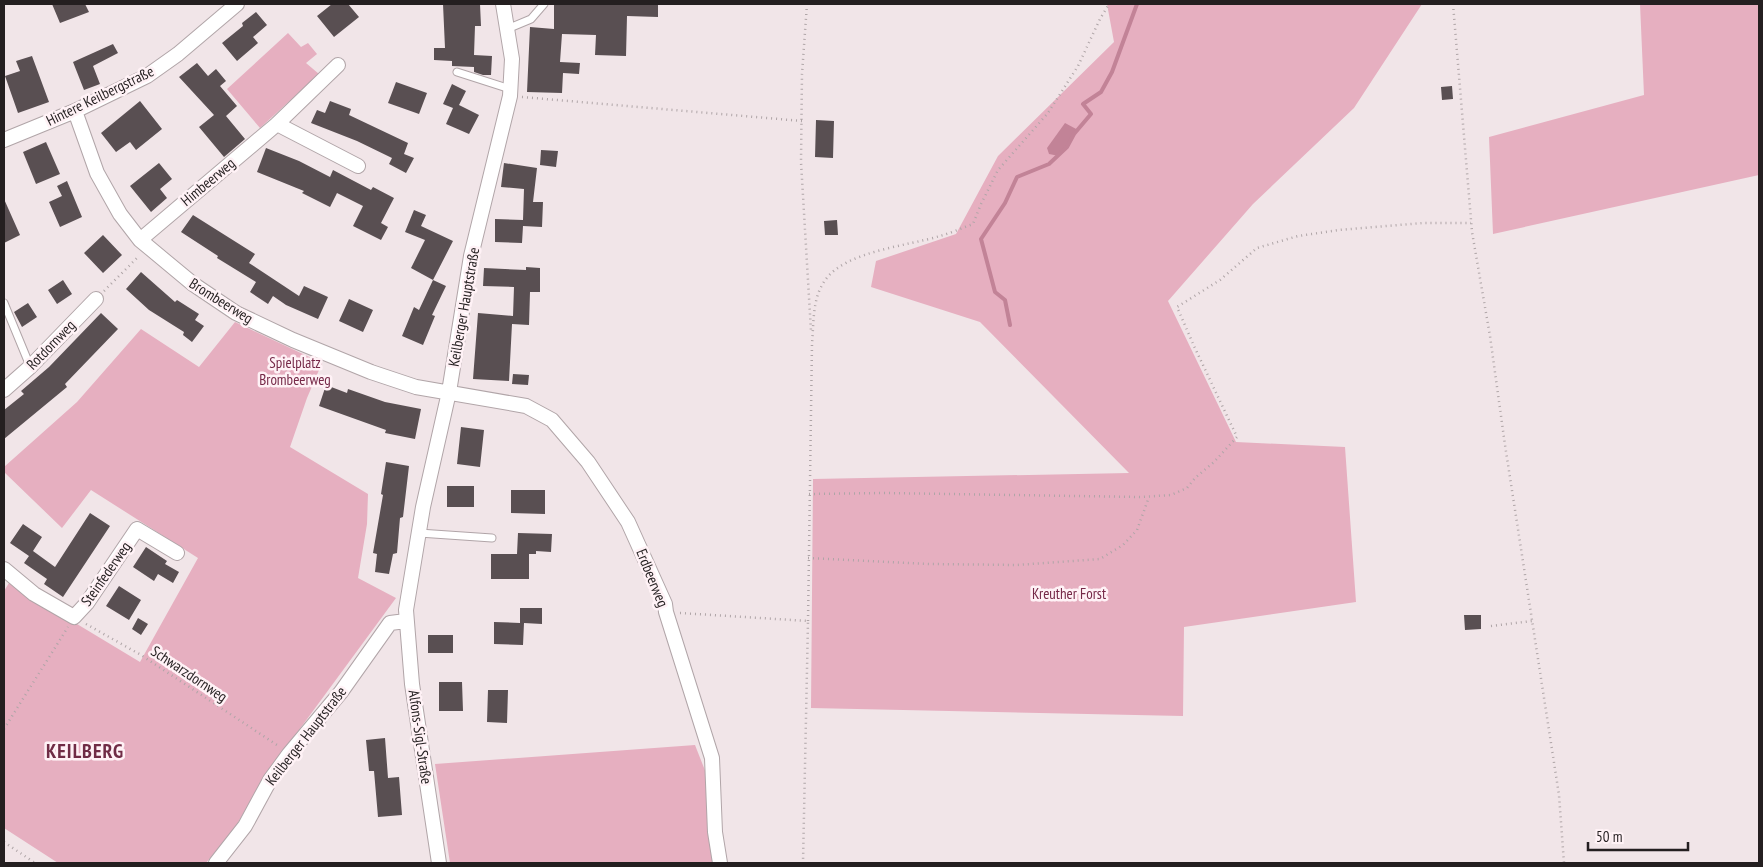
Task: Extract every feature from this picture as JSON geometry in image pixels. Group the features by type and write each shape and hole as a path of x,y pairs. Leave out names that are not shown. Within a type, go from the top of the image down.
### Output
{"street":[{"name":"Hintere Keilbergstraße","path":"4,140 75,112 147,76 178,54 237,4"},
{"name":"Keilberger Hauptstraße","path":"216,863 245,826 270,780 289,754 341,692 390,623 406,616 419,533 449,392 471,256 510,92 512,59 503,4"},
{"name":"Himbeerweg","path":"144,244 277,124 338,65"},
{"name":"Brombeerweg","path":"75,112 97,173 120,214 144,244 193,284 236,313 293,340 372,372 416,387 449,392"},
{"path":"277,124 358,166"},
{"name":"Rotdornweg","path":"4,390 30,367 96,299"},
{"name":"Erdbeerweg","path":"449,392 526,406 552,420 588,462 628,522 665,604 712,758 715,832 720,863"},
{"name":"Steinfederweg","path":"74,617 87,603 137,529 177,553"},
{"path":"4,569 34,594 74,617"},
{"name":"Alfons-Sigl-Straße","path":"406,616 412,684 439,863"}],"lane":[{"path":"507,28 532,19 544,4"},
{"path":"457,72 510,92"},
{"path":"4,303 30,367"},
{"path":"419,533 492,538"}],"path":[{"path":"806,4 802,74 801,162 812,343"},
{"path":"803,863 812,343 815,302 825,280 840,266 871,253 940,236 973,224 980,204 998,170 1048,114 1078,66 1109,4"},
{"path":"1453,4 1471,223 1559,795 1564,863"},
{"path":"510,92 802,121"},
{"path":"809,494 1171,495 1187,488 1238,437 1177,306 1220,280 1257,248 1298,236 1339,230 1423,223 1471,223"},
{"path":"96,299 144,244"},
{"path":"808,558 930,564 1017,565 1100,559 1123,545 1137,530 1149,496"},
{"path":"666,612 808,621"},
{"path":"4,729 74,617"},
{"name":"Schwarzdornweg","path":"74,617 141,655 289,754"},
{"path":"1491,626 1532,620"},
{"path":"4,842 35,863"}],"green space":[{"name":"Kreuther Forst","path":"1107,4 1422,4 1354,108 1253,204 1168,301 1236,442 1345,447 1356,602 1184,627 1183,716 811,708 813,479 1129,473 980,322 871,287 876,261 956,234 998,156 1114,42"},
{"path":"1640,4 1759,4 1759,175 1493,234 1489,137 1644,95"},
{"path":"288,33 301,47 308,43 317,54 306,63 319,74 260,128 227,89"},
{"name":"Spielplatz Brombeerweg","path":"235,322 322,363 307,398 290,447 368,494 367,524 358,578 396,598 263,779 236,826 206,863 58,863 4,828 4,591 9,583 140,662 198,558 91,490 62,528 4,472 4,467 77,402 141,329 199,367"},
{"path":"695,745 706,773 714,863 450,863 435,764"}],"shaded area":[{"path":"1065,123 1078,130 1059,156 1049,154 1047,148"}],"building":[{"path":"52,4 85,4 89,12 60,23"},
{"path":"332,4 348,4 359,17 334,37 317,16"},
{"path":"443,4 480,4 481,26 475,26 474,55 492,56 491,75 474,72 474,67 452,66 452,61 434,60 434,48 445,48"},
{"path":"554,4 658,4 658,17 627,16 626,56 595,55 596,35 562,34 560,62 580,63 579,74 563,73 562,93 527,92 530,27 554,29"},
{"path":"256,12 267,25 253,37 258,43 237,61 222,43 243,26 242,23"},
{"path":"113,44 118,53 93,66 100,84 84,90 73,62"},
{"path":"32,56 49,102 18,113 5,76 20,71 16,61"},
{"path":"197,63 208,76 216,69 226,81 220,86 237,106 226,116 245,139 224,157 199,127 214,115 179,77"},
{"path":"396,82 427,93 419,114 388,103"},
{"path":"452,84 466,91 459,105 479,115 469,134 446,124 453,108 443,104"},
{"path":"1452,86 1453,99 1442,100 1441,87"},
{"path":"140,101 162,129 136,150 130,142 116,152 101,133"},
{"path":"330,101 351,109 349,115 408,143 404,154 414,158 406,173 389,164 392,158 357,141 311,123 317,110 325,113"},
{"path":"816,120 834,121 833,158 815,157"},
{"path":"46,142 60,174 36,184 23,152"},
{"path":"266,148 299,161 330,177 333,170 371,190 373,187 394,198 381,223 388,227 381,240 353,226 363,206 337,193 330,207 302,193 304,191 257,172"},
{"path":"541,150 558,151 556,167 540,165"},
{"path":"159,163 172,179 160,189 167,198 151,212 130,186"},
{"path":"504,163 537,168 533,202 543,202 542,227 523,226 522,243 495,242 495,219 523,220 524,189 501,187"},
{"path":"67,181 82,217 60,227 49,202 62,196 57,186"},
{"path":"4,199 20,235 4,243"},
{"path":"414,210 426,215 421,226 453,241 433,280 411,268 425,240 405,232"},
{"path":"193,215 255,254 249,263 299,296 304,286 328,297 318,319 286,305 273,296 268,304 250,292 256,282 217,258 218,256 181,232"},
{"path":"837,220 838,235 825,235 824,221"},
{"path":"103,235 122,255 103,273 84,253"},
{"path":"526,267 540,268 540,292 530,292 529,325 512,324 509,381 473,379 478,313 513,316 514,287 483,286 484,268 526,270"},
{"path":"141,272 175,302 177,300 199,314 195,320 204,326 192,342 183,335 184,332 149,310 126,289"},
{"path":"63,280 72,294 57,304 48,290"},
{"path":"433,280 446,286 432,315 435,316 423,345 402,336 414,307 419,310"},
{"path":"349,299 373,310 363,332 339,321"},
{"path":"28,303 37,317 22,327 14,312"},
{"path":"101,313 118,329 65,384 67,387 4,439 4,410 24,394 21,391 49,367"},
{"path":"513,374 529,375 528,385 512,384"},
{"path":"326,385 347,393 348,389 385,402 421,409 415,439 385,433 386,430 319,406"},
{"path":"461,427 484,430 480,467 457,464"},
{"path":"386,462 409,466 403,517 400,518 397,553 393,554 389,574 375,572 377,554 373,553 383,495 381,494"},
{"path":"447,486 474,486 474,507 447,507"},
{"path":"511,490 545,490 545,514 511,513"},
{"path":"90,513 110,526 63,597 44,584 47,579 24,563 29,556 10,543 23,524 42,537 33,551 55,567"},
{"path":"518,533 552,534 551,552 536,551 536,554 529,554 529,579 491,579 491,554 517,554"},
{"path":"146,547 167,561 165,564 179,572 173,583 158,574 154,581 133,567"},
{"path":"119,586 141,600 129,620 106,606"},
{"path":"520,608 542,608 542,624 524,623 523,645 494,644 494,622 520,623"},
{"path":"1464,615 1481,615 1481,629 1465,630"},
{"path":"138,618 148,624 141,635 132,629"},
{"path":"428,635 453,635 453,653 428,653"},
{"path":"439,682 462,682 463,711 439,711"},
{"path":"488,690 508,690 507,723 487,722"},
{"path":"385,738 388,778 399,777 402,815 378,817 374,771 369,771 366,740"}],"waterway":[{"path":"1010,325 1005,300 995,292 981,239 1005,203 1017,177 1049,164 1067,147 1074,134 1091,114 1083,104 1101,92 1112,72 1137,4"}],"district":[{"name":"KEILBERG","path":"85,751"}]}
